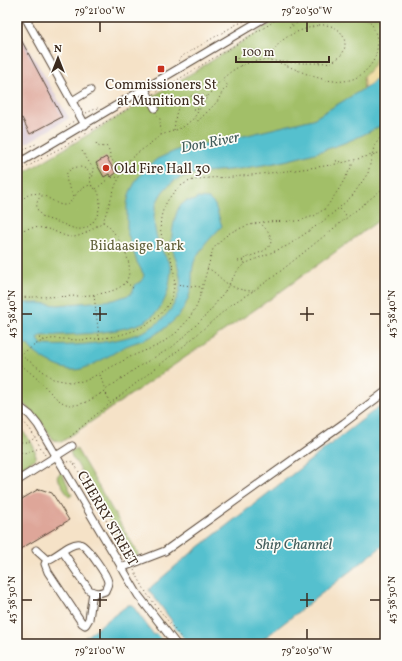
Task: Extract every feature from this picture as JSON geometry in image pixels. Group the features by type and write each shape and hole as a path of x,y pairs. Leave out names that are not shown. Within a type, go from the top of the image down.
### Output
{"street":[{"path":"25,17 85,125"},
{"path":"17,164 266,17"},
{"path":"145,89 155,108"},
{"path":"72,101 90,90"},
{"path":"121,568 165,551 385,392"},
{"name":"CHERRY STREET","path":"17,405 30,415 38,425 138,595 176,644"},
{"path":"17,480 72,446"},
{"path":"63,552 89,590 99,593 105,591 108,583 106,577 86,547 80,544 72,545 63,552 47,560 45,564 48,572 84,625 89,619 93,592"},
{"path":"36,550 47,560"}],"path":[{"path":"287,17 293,26"},
{"path":"289,28 307,17"},
{"path":"17,233 20,231 38,228 48,229 71,237 82,234 103,222 110,198 130,159 161,134 182,128 194,118 216,84 247,63 269,60 331,81 343,81 358,77 372,64 377,49 378,40 372,23 367,17 364,17"},
{"path":"174,64 184,55 230,28 249,19"},
{"path":"269,60 275,46 284,38 307,28 327,25 338,29 344,37 344,50 342,55 332,61 278,62"},
{"path":"237,58 241,66"},
{"path":"194,118 198,121 217,102 228,86 222,79"},
{"path":"174,131 175,117 178,109 184,101 197,93 208,96"},
{"path":"63,130 70,123 91,110 103,106"},
{"path":"155,108 160,119 161,134"},
{"path":"193,109 199,110"},
{"path":"17,363 22,365 59,400 67,405 74,406 89,401 186,336 210,312 238,270 244,264 287,246 322,222 339,208 353,195 368,173 374,147 378,139 385,134"},
{"path":"17,154 30,146 40,143"},
{"path":"96,143 101,148 108,147 114,163 125,168"},
{"path":"82,151 94,170 91,182"},
{"path":"18,354 26,352 43,341 100,338 134,329 154,320 167,305 175,284 174,268 170,254 162,239 160,226 162,212 167,201 178,188 193,180 319,167 352,161 385,151"},
{"path":"332,160 345,162"},
{"path":"18,354 54,379 69,382 85,381 132,356 158,345 176,333 187,322 197,306 213,249 222,239 231,232 246,226 260,223 298,221 314,216 326,208 340,189 352,166 352,161"},
{"path":"74,196 66,178 69,170 77,167 85,168 91,176 92,186"},
{"path":"96,189 109,178 120,177"},
{"path":"44,196 41,196 36,203 36,207 40,214 46,218 60,222 69,228 85,228 91,224 96,217 100,199 96,189 86,184"},
{"path":"17,212 20,202 27,194 37,193 60,205 70,203 80,190 90,185"},
{"path":"70,437 110,403 185,345 232,304 272,278 385,187"},
{"path":"339,208 347,217"},
{"path":"17,298 94,294 120,288 126,282 129,272 128,261 112,230 103,222"},
{"path":"238,261 261,253 270,245 271,240 269,234 260,223"},
{"path":"17,227 20,231"},
{"path":"79,229 82,234"},
{"path":"244,259 244,264"},
{"path":"207,268 215,272 230,286 247,291 253,291"},
{"path":"126,282 134,289"},
{"path":"175,284 202,287"},
{"path":"94,294 100,338"},
{"path":"39,338 43,341"},
{"path":"100,374 110,403"},
{"path":"17,415 30,429 43,451"},
{"path":"17,442 28,442 35,437"},
{"path":"17,452 24,453 37,449"},
{"path":"67,463 71,461 74,462 131,564 143,589 186,644"}],"shaded area":[{"path":"17,29 69,118 17,149"}],"green space":[{"name":"Biidaasige Park","path":"282,17 385,17 385,216 269,300 63,441 54,441 34,413 17,400 17,177 197,70"},
{"path":"17,426 24,432 33,445 35,450 35,459 17,470"},
{"path":"76,448 139,555 131,559 73,459 70,452"},
{"path":"62,472 72,495 69,497 57,477"}],"sand":[{"path":"385,50 384,68 377,78 363,89 363,77 373,66 379,51"}],"water":[{"path":"385,65 385,123 359,137 332,148 275,163 193,174 176,180 163,191 156,206 154,222 157,238 171,271 167,293 161,306 152,317 146,321 127,328 102,332 40,336 38,339 42,345 84,344 117,340 145,331 159,322 174,304 180,287 179,271 172,242 173,226 177,210 186,201 193,201 197,198 209,199 215,205 222,226 206,243 194,262 190,294 184,308 173,321 151,337 126,346 108,357 86,367 74,370 62,368 48,362 36,354 28,345 17,343 17,303 58,305 114,300 131,294 136,284 142,281 144,275 137,262 127,232 127,204 130,192 137,179 146,168 157,159 184,147 215,143 313,119 370,85"},
{"name":"Ship Channel","path":"385,402 385,544 257,644 76,644 128,605 132,605 154,635 171,622 172,621 149,590 151,587 185,558"}],"pier":[{"path":"157,604 188,644 165,644 155,632 170,621"}],"building":[{"path":"17,32 62,117 30,134 22,118 17,120"},
{"name":"Old Fire Hall 30","path":"106,157 116,173 111,177 109,174 104,177 96,163"},
{"path":"40,489 52,493 69,520 17,551 17,502"}],"place":[{"name":"Commissioners St at Munition St","path":"161,69"},
{"name":"Old Fire Hall 30","path":"106,168"}],"water label":[{"name":"Don River","path":"210,142"}]}
